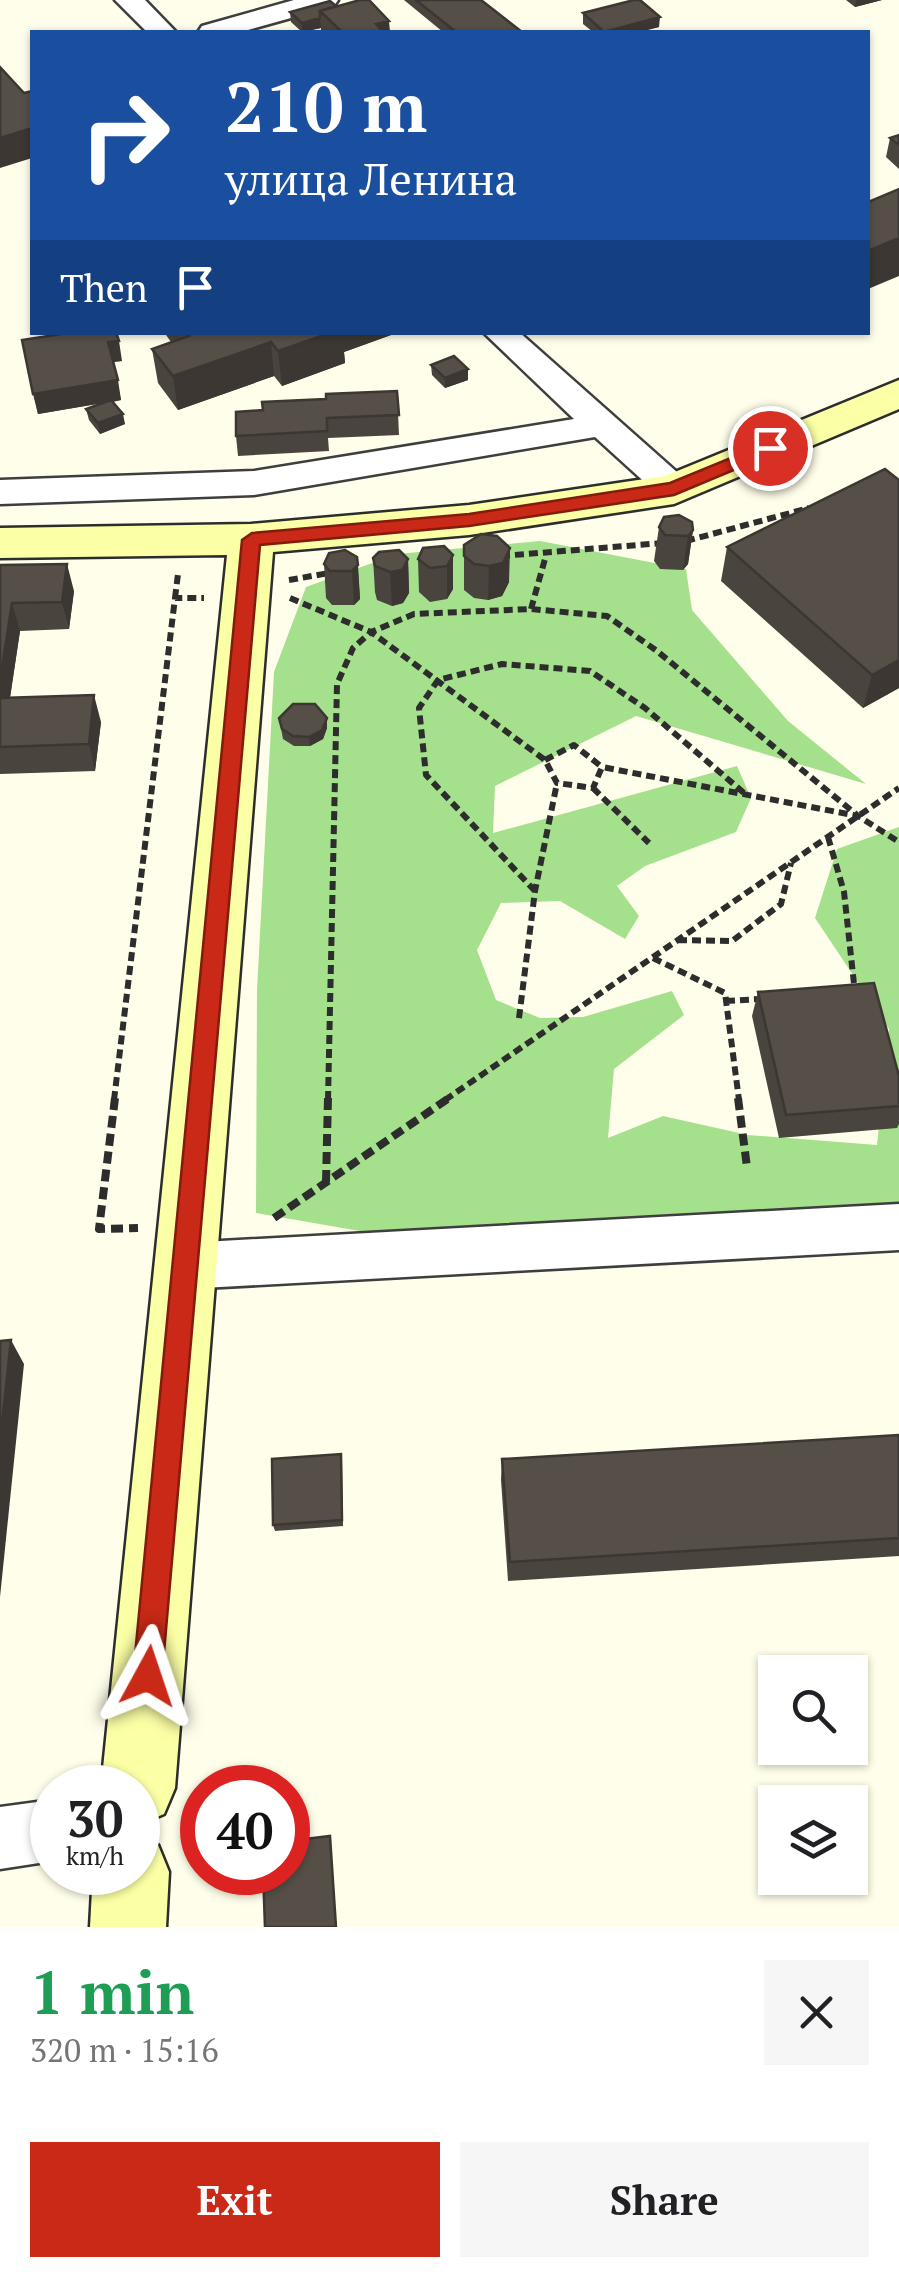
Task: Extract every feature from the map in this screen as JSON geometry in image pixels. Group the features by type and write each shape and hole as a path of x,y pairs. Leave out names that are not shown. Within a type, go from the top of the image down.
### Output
{"street":[{"path":"129,0 160,30"},
{"path":"219,30 324,0"},
{"path":"502,335 674,488"},
{"path":"0,543 252,540 469,520 674,488 899,393"},
{"path":"0,492 254,482 603,425"},
{"path":"140,1765 252,540"},
{"path":"187,1246 899,1227"},
{"path":"0,1838 30,1833"},
{"path":"128,1927 130,1895"}],"path":[{"path":"496,556 691,541 814,507"},
{"path":"531,609 545,560"},
{"path":"344,571 290,578 285,596 370,632 545,760 557,783 535,891 518,1018"},
{"path":"246,599 175,598 100,1229 187,1246 266,1224 899,788"},
{"path":"326,1182 332,728 337,684 352,648 370,632 414,614 531,609 607,616 657,651 858,816 899,842"},
{"path":"535,891 426,775 418,708 438,680 502,664 590,671 645,708 745,794"},
{"path":"545,760 574,744 602,767 858,816"},
{"path":"593,788 602,767"},
{"path":"557,783 593,788 649,844"},
{"path":"828,836 844,892 855,995 836,996"},
{"path":"677,940 732,941 781,904 792,862"},
{"path":"652,958 725,993 746,1167"},
{"path":"726,1001 763,999"}],"green space":[{"path":"540,541 686,569 692,610 788,721 866,784 636,716 495,786 493,833 737,766 751,798 736,832 645,866 617,886 639,916 625,939 560,901 501,903 477,950 496,1000 540,1018 583,1017 672,991 684,1015 614,1069 608,1138 663,1116 748,1135 877,1145 889,1029 815,918 837,849 899,827 899,1206 383,1235 256,1213 257,990 274,672 306,587 397,554"}],"building":[{"path":"369,0 389,21 376,24 381,30 340,30 320,11"},
{"path":"416,0 481,0 519,30 454,30"},
{"path":"640,0 660,17 602,30 583,13"},
{"path":"330,1 336,6 320,11 320,18 302,23 290,12"},
{"path":"0,67 24,93 30,92 30,129 0,138"},
{"path":"899,189 899,238 870,250 870,201"},
{"path":"54,335 117,335 119,341 108,342 118,380 33,394 22,340"},
{"path":"324,335 278,351 271,342 173,376 152,349 189,336"},
{"path":"454,356 468,369 445,378 431,365"},
{"path":"397,391 399,415 327,418 327,431 236,436 236,412 263,410 262,402"},
{"path":"111,400 123,414 98,423 86,409"},
{"path":"885,469 899,480 899,660 872,675 727,547"},
{"path":"679,515 692,522 693,530 688,536 665,535 659,527 664,517"},
{"path":"481,534 497,536 510,548 503,563 474,564 464,556 464,545"},
{"path":"444,546 453,555 447,566 430,568 418,559 423,548"},
{"path":"345,550 357,557 358,565 352,571 330,571 324,564 329,553"},
{"path":"399,550 408,559 402,570 390,572 375,566 373,558 379,552"},
{"path":"67,564 62,602 12,603 0,680 0,565"},
{"path":"94,695 89,744 0,747 0,698"},
{"path":"293,704 315,704 327,718 322,730 309,737 293,736 282,729 279,718"},
{"path":"874,983 899,1076 899,1106 786,1115 758,992"},
{"path":"11,1340 0,1442 0,1341"},
{"path":"899,1435 899,1538 510,1562 502,1459"},
{"path":"341,1454 342,1520 273,1525 272,1459"},
{"path":"330,1836 336,1927 265,1927 264,1895 310,1895 310,1838"}],"route":[{"path":"148,1676 252,540 469,520 674,488 770,448"}]}
